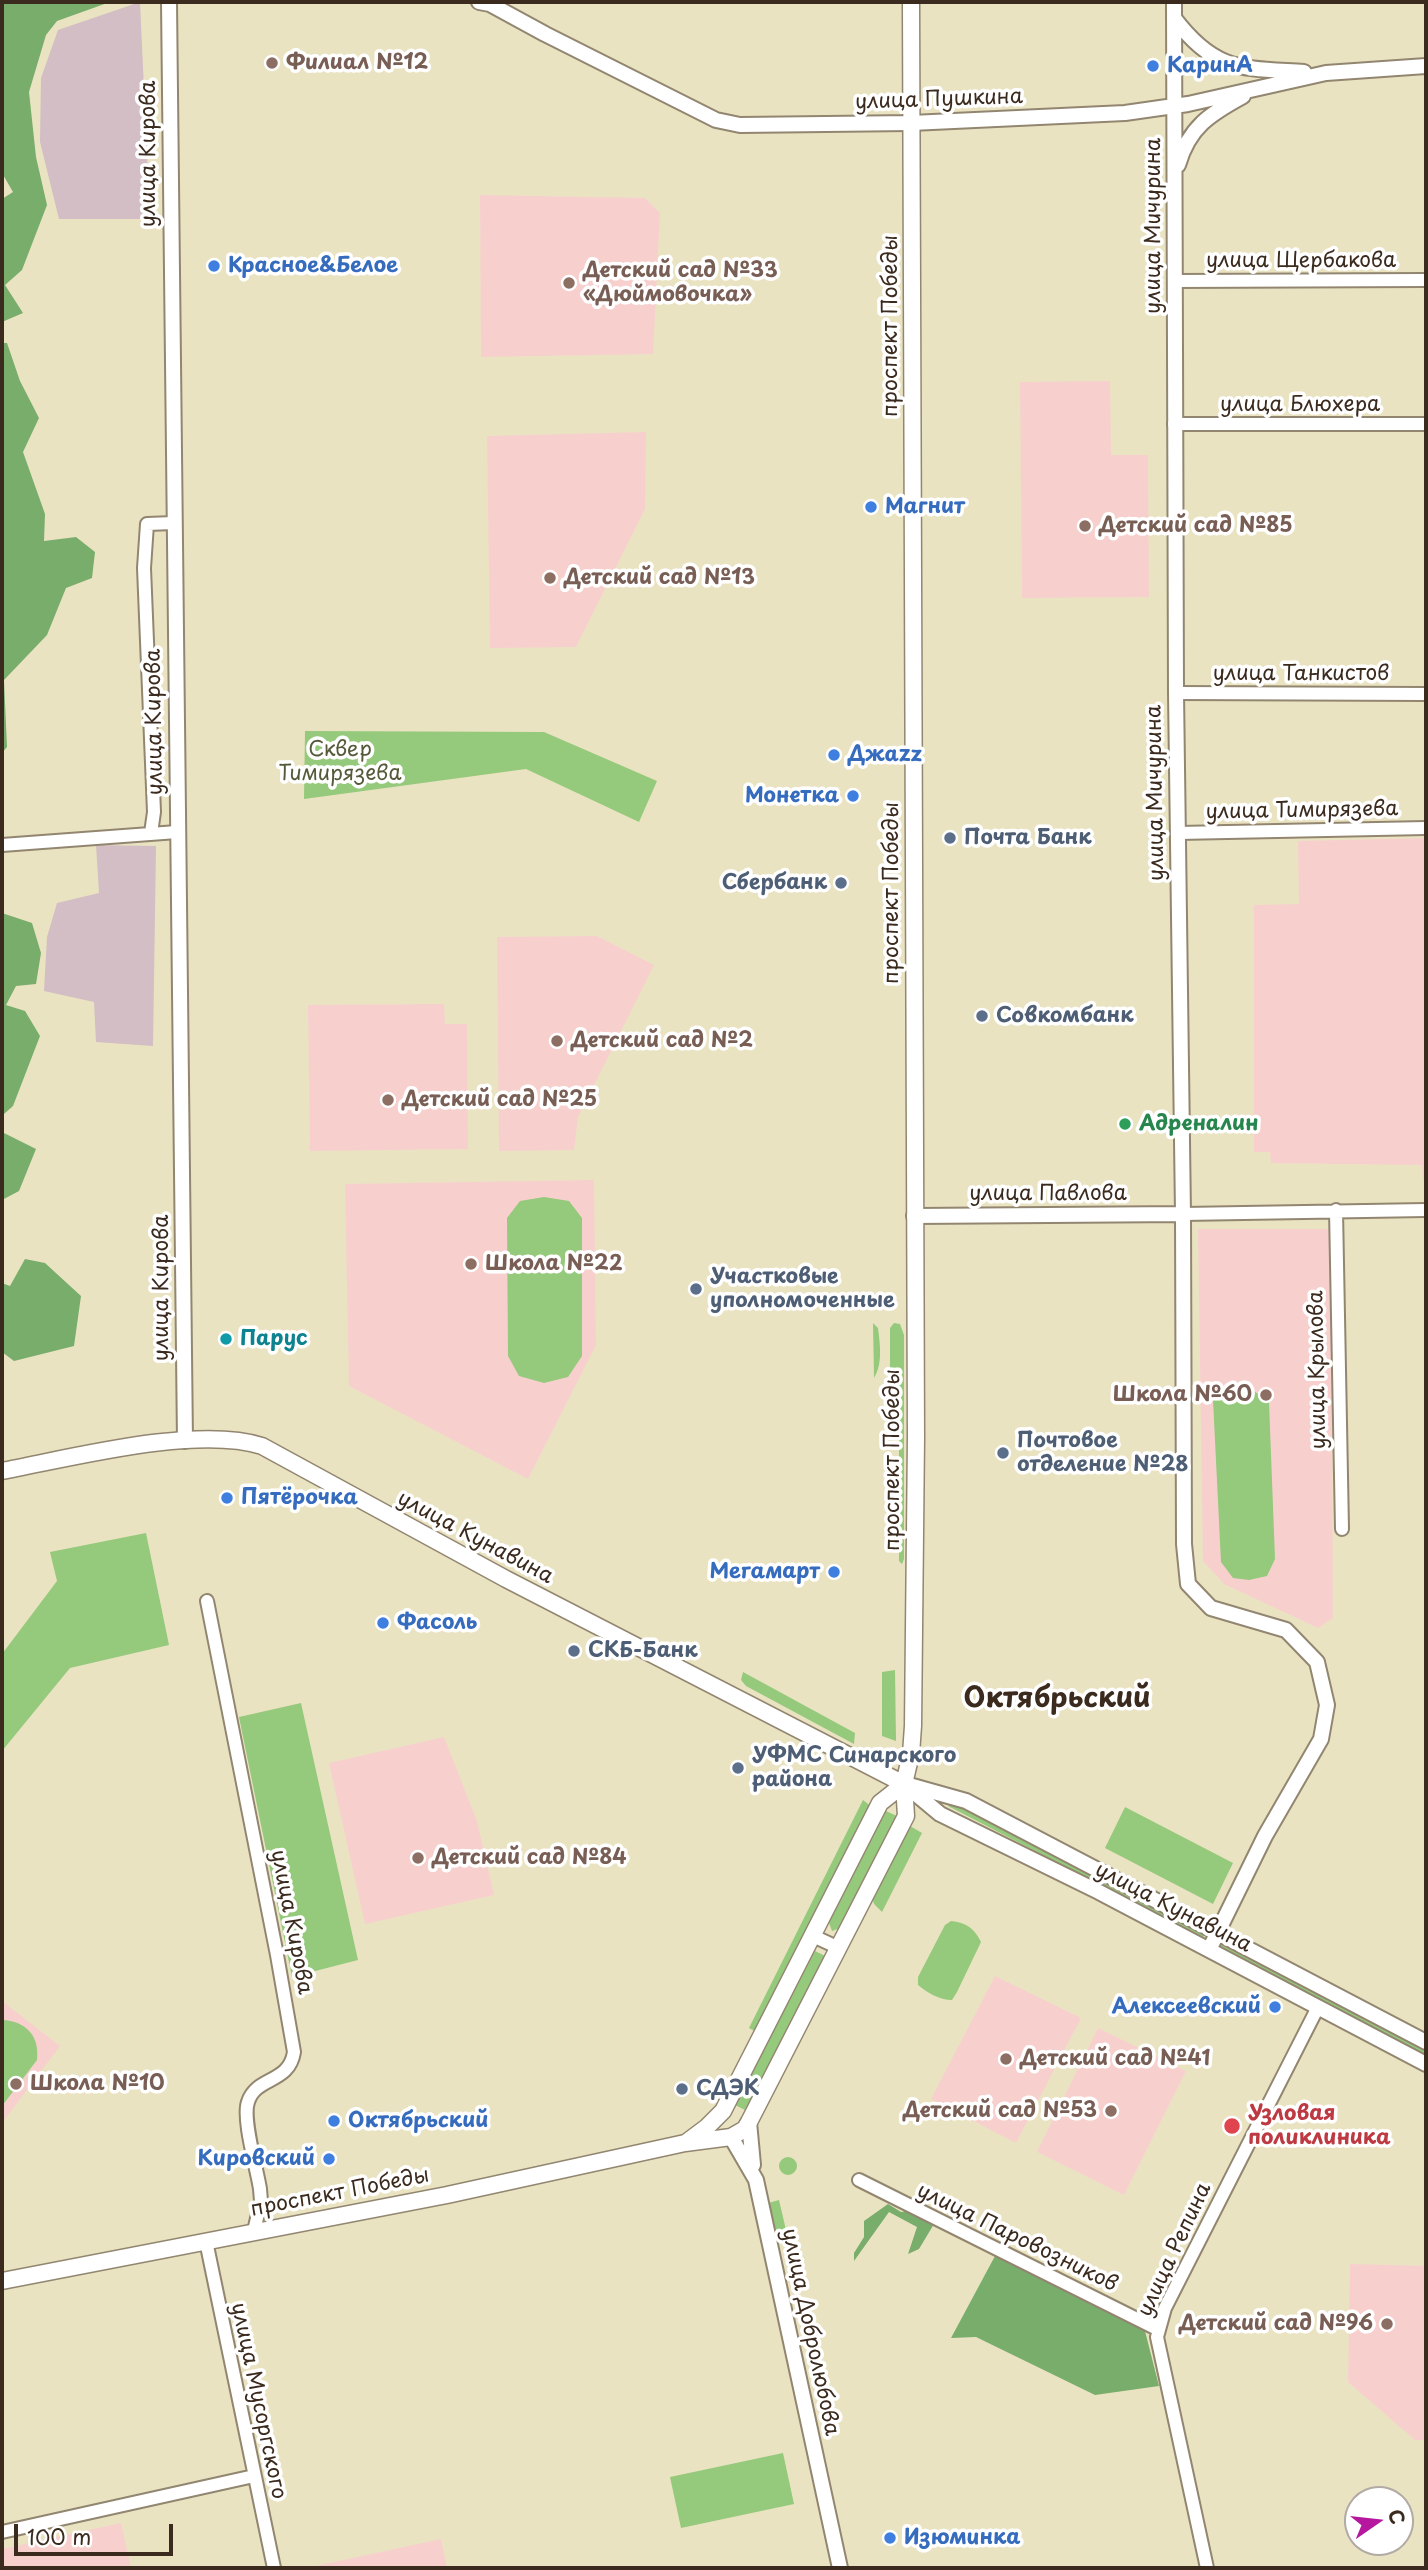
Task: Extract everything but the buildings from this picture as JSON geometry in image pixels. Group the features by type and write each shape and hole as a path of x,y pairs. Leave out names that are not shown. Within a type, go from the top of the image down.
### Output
{"main road":[{"name":"проспект Победы","path":"2,2281 447,2195 685,2143 731,2137 739,2133 749,2122 906,1816 904,1784 911,1754 913,1726 916,1437 911,2"},
{"name":"улица Кунавина","path":"2,1471 141,1445 245,1440 262,1446 506,1579 904,1784"},
{"name":"проспект Победы","path":"685,2143 708,2127 723,2111 880,1803 904,1784"},
{"name":"улица Добролюбова","path":"723,2111 731,2137"}],"street":[{"name":"улица Кирова","path":"169,2 185,1441"},
{"name":"улица Пушкина","path":"479,2 490,4 716,120 740,125 911,124 1125,113 1175,106 1326,73 1426,66"},
{"name":"улица Мичурина","path":"1174,2 1175,693 1184,1214 1184,1544 1188,1584 1211,1608 1286,1630 1317,1662 1327,1705 1321,1740 1265,1836 1217,1933"},
{"path":"1174,18 1198,46 1228,64 1326,73"},
{"path":"1174,180 1186,144 1195,129 1212,113 1263,85"},
{"name":"улица Щербакова","path":"1175,281 1426,280"},
{"name":"улица Блюхера","path":"1174,424 1426,424"},
{"path":"151,833 153,799 144,568 147,524 174,523"},
{"name":"улица Танкистов","path":"1175,693 1426,694"},
{"name":"улица Тимирязева","path":"1178,833 1426,828"},
{"path":"2,845 177,832"},
{"name":"улица Крылова","path":"1336,1210 1342,1528"},
{"path":"1184,1214 1426,1210"},
{"name":"улица Павлова","path":"914,1216 1184,1214"},
{"name":"улица Кирова","path":"207,1601 294,2052 292,2064 284,2073 258,2087 248,2100 246,2116 261,2201 254,2231"},
{"name":"улица Кунавина","path":"904,1784 966,1801 1426,2042"},
{"name":"улица Кунавина","path":"904,1784 940,1814 1209,1950 1426,2064"},
{"path":"1209,1950 1217,1933"},
{"path":"813,1936 839,1948"},
{"name":"улица Репина","path":"1206,2568 1157,2337 1165,2308 1318,2007"},
{"path":"749,2122 750,2149 756,2180"},
{"name":"улица Добролюбова","path":"731,2137 756,2180 840,2568"},
{"name":"улица Паровозников","path":"859,2180 1159,2330"},
{"name":"улица Мусоргского","path":"206,2241 274,2568"},
{"path":"2,2532 254,2476"}],"shaded area":[{"path":"140,2 150,219 59,219 40,142 41,78 58,30"},
{"name":"Детский сад №33 «Дюймовочка»","path":"480,195 645,198 660,213 653,354 481,357"},
{"name":"Детский сад №85","path":"1110,381 1111,455 1148,455 1149,597 1022,598 1020,382"},
{"name":"Детский сад №13","path":"646,432 645,509 576,647 490,648 487,436"},
{"path":"1426,838 1426,1181 1423,1181 1422,1165 1271,1163 1270,1152 1254,1152 1254,905 1299,904 1298,841"},
{"path":"96,845 156,846 153,1046 96,1042 94,1002 44,991 47,937 57,903 99,893"},
{"name":"Детский сад №2","path":"597,936 654,965 578,1117 574,1150 499,1151 497,937"},
{"name":"Детский сад №25","path":"444,1004 445,1024 467,1024 468,1149 310,1151 308,1005"},
{"name":"Школа №22","path":"594,1180 596,1345 528,1479 349,1386 345,1184"},
{"name":"Школа №60","path":"1198,1229 1331,1229 1333,1618 1318,1628 1224,1584 1203,1561"},
{"name":"Детский сад №84","path":"444,1737 477,1821 494,1895 365,1924 329,1763"},
{"name":"Детский сад №41","path":"995,1976 1081,2018 1016,2143 931,2099"},
{"name":"Школа №10","path":"2,2001 60,2046 2,2123"},
{"name":"Детский сад №53","path":"1098,2028 1186,2071 1124,2195 1037,2152"},
{"name":"Детский сад №96","path":"1350,2264 1426,2266 1426,2440 1415,2440 1348,2382"},
{"path":"121,2523 131,2568 2,2568 2,2549"},
{"path":"441,2539 447,2568 306,2568"}],"green space":[{"path":"2,2 110,2 57,21 46,35 29,92 36,157 47,205 22,270 5,285 23,313 2,322 2,199 13,192 2,173"},
{"path":"2,343 7,343 20,381 39,418 23,452 45,514 44,541 76,537 95,552 92,578 66,588 47,635 4,680 7,747 2,753"},
{"name":"Сквер Тимирязева","path":"305,731 544,732 657,781 639,822 526,769 304,799"},
{"path":"2,913 32,923 41,953 36,984 16,986 6,1005 25,1011 40,1036 13,1106 4,1114 2,1113"},
{"path":"4,1133 36,1149 19,1191 2,1200"},
{"path":"544,1197 569,1201 582,1218 582,1356 568,1377 544,1383 519,1376 508,1356 507,1218 520,1201"},
{"path":"25,1259 45,1263 81,1296 74,1346 14,1361 2,1352 2,1283 10,1286"},
{"path":"873,1323 878,1328 880,1354 879,1367 874,1378"},
{"path":"894,1323 900,1324 904,1335 902,1564 899,1561 899,1440 890,1439 890,1328"},
{"path":"1250,1388 1269,1402 1275,1559 1267,1576 1249,1580 1233,1578 1221,1562 1213,1400 1228,1389"},
{"path":"146,1533 169,1645 70,1668 2,1751 2,1654 57,1581 50,1552"},
{"path":"895,1670 896,1741 882,1736 882,1672"},
{"path":"743,1672 855,1733 854,1744 746,1686 741,1680"},
{"path":"301,1703 358,1960 292,1977 239,1717"},
{"path":"863,1800 872,1807 758,2033 749,2028"},
{"path":"950,1801 1204,1932 1205,1936 1202,1937 948,1806"},
{"path":"1125,1807 1233,1863 1213,1904 1105,1848"},
{"path":"886,1811 897,1816 840,1928 832,1931 829,1923"},
{"path":"910,1826 922,1833 882,1912 874,1904 872,1897"},
{"path":"951,1921 969,1927 981,1942 952,2000 934,1996 918,1985 918,1977 945,1925"},
{"path":"1222,1942 1426,2050 1426,2056 1220,1946"},
{"path":"815,1951 825,1956 745,2110 735,2105"},
{"path":"2,2020 18,2023 30,2031 36,2044 37,2060 2,2106"},
{"path":"788,2157 794,2160 797,2166 794,2172 788,2175 782,2172 779,2166 782,2160"},
{"path":"779,2200 786,2230 777,2230 774,2227 768,2203"},
{"path":"888,2204 901,2212 908,2211 934,2224 919,2249 908,2254 917,2227 889,2212 854,2261 854,2253 864,2237 864,2221"},
{"path":"995,2256 1145,2331 1159,2386 1095,2395 976,2337 951,2338"},
{"path":"783,2453 794,2504 681,2528 670,2477"}],"place":[{"name":"Филиал №12","path":"272,63"},
{"name":"КаринА","path":"1153,66"},
{"name":"Красное&Белое","path":"214,266"},
{"name":"Детский сад №33 «Дюймовочка»","path":"569,283"},
{"name":"Магнит","path":"871,507"},
{"name":"Детский сад №85","path":"1085,526"},
{"name":"Детский сад №13","path":"550,578"},
{"name":"Джаzz","path":"834,755"},
{"name":"Монетка","path":"853,796"},
{"name":"Почта Банк","path":"950,838"},
{"name":"Сбербанк","path":"841,883"},
{"name":"Совкомбанк","path":"982,1016"},
{"name":"Детский сад №2","path":"557,1041"},
{"name":"Детский сад №25","path":"388,1100"},
{"name":"Адреналин","path":"1125,1124"},
{"name":"Школа №22","path":"471,1264"},
{"name":"Участковые уполномоченные","path":"696,1289"},
{"name":"Парус","path":"226,1339"},
{"name":"Школа №60","path":"1266,1395"},
{"name":"Почтовое отделение №28","path":"1003,1453"},
{"name":"Пятёрочка","path":"227,1498"},
{"name":"Мегамарт","path":"834,1572"},
{"name":"Фасоль","path":"383,1623"},
{"name":"СКБ-Банк","path":"574,1651"},
{"name":"УФМС Синарского района","path":"738,1768"},
{"name":"Детский сад №84","path":"418,1858"},
{"name":"Алексеевский","path":"1275,2007"},
{"name":"Детский сад №41","path":"1006,2059"},
{"name":"Школа №10","path":"16,2084"},
{"name":"СДЭК","path":"682,2089"},
{"name":"Детский сад №53","path":"1111,2111"},
{"name":"Октябрьский","path":"334,2121"},
{"name":"Узловая поликлиника","path":"1232,2126"},
{"name":"Кировский","path":"329,2159"},
{"name":"Детский сад №96","path":"1387,2324"},
{"name":"Изюминка","path":"890,2538"}],"district":[{"name":"Октябрьский","path":"1057,1699"}]}
